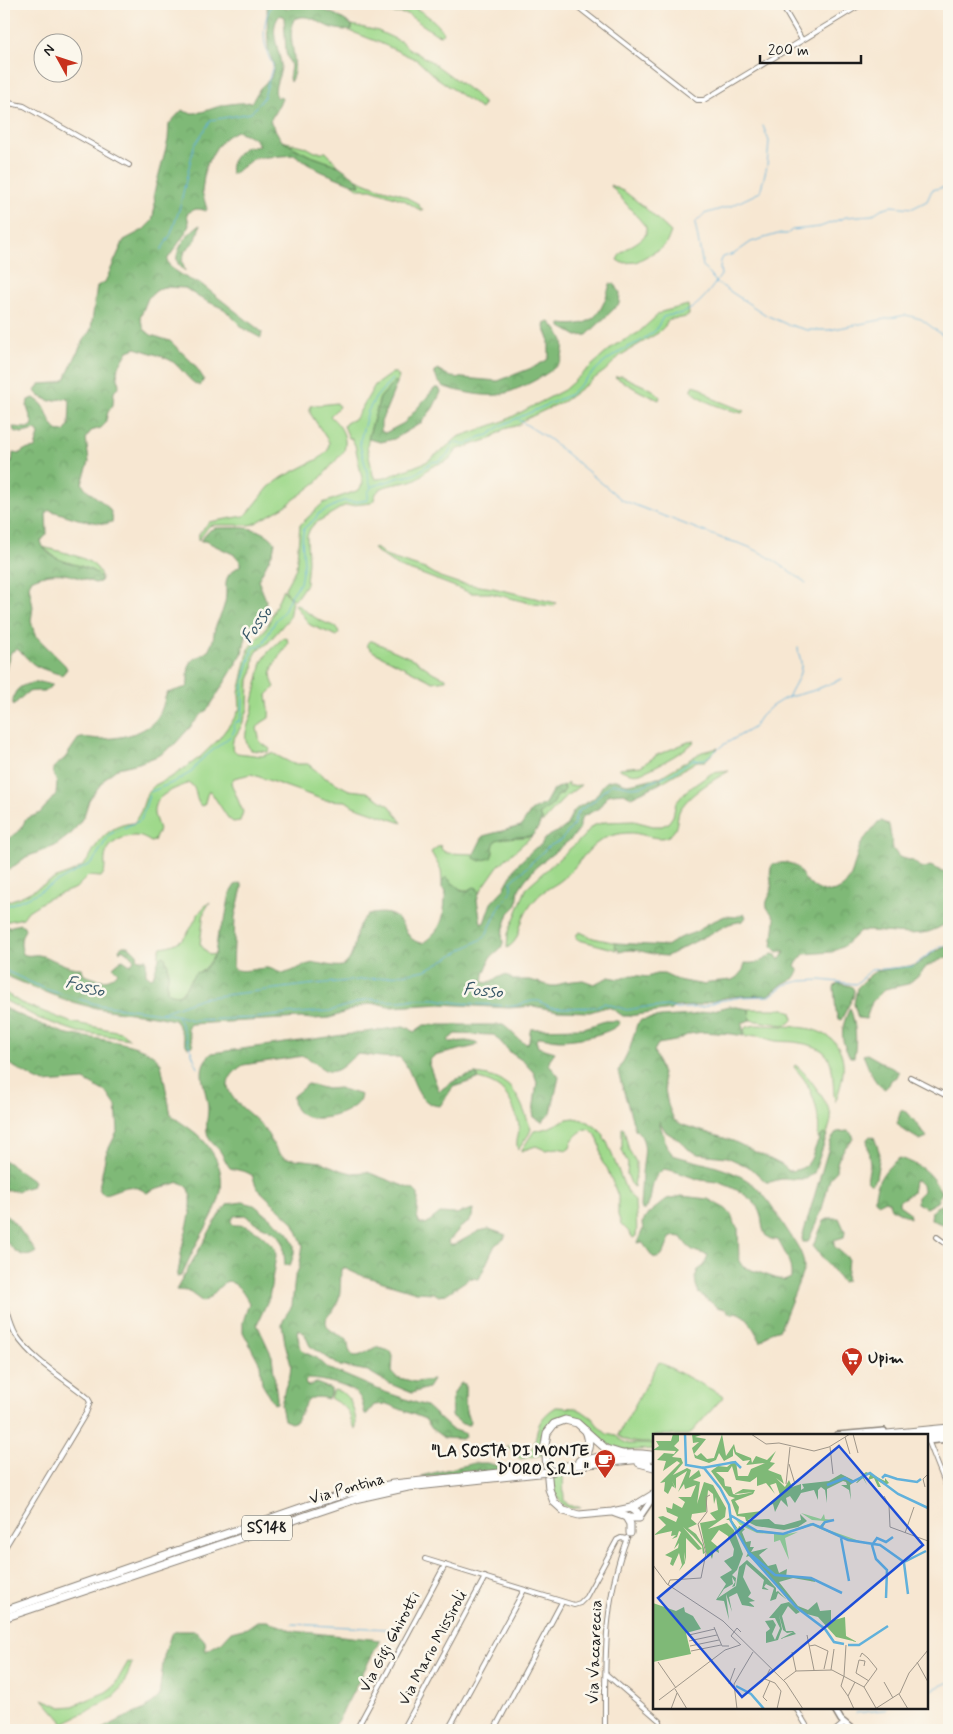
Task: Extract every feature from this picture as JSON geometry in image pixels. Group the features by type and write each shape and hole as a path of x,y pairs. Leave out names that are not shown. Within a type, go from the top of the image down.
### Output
{"highway":[{"path":"622,1454 606,1449 583,1426 574,1421 562,1420 553,1425 547,1433 545,1445 551,1496 558,1507 570,1514 612,1512 631,1508 653,1496"},
{"path":"575,1463 584,1456 589,1446 589,1438 583,1426"},
{"path":"885,1434 949,1426"},
{"path":"928,1439 949,1434"},
{"path":"555,1469 600,1457 622,1454 653,1456"},
{"name":"Via Pontina","path":"4,1618 359,1498 408,1487 653,1456"},
{"name":"Via Pontina","path":"555,1469 639,1463 653,1464"},
{"name":"Via Pontina","path":"4,1611 309,1505 346,1494 393,1484 539,1471"},
{"path":"631,1508 639,1518"},
{"path":"612,1512 626,1517 639,1518"},
{"path":"626,1517 630,1524 628,1536"}],"street":[{"path":"574,4 697,100 704,100 862,4"},
{"path":"781,4 802,40"},
{"path":"4,102 24,106 129,165"},
{"path":"4,428 4,433"},
{"path":"910,1077 949,1097"},
{"path":"937,1237 949,1246"},
{"path":"4,1302 14,1330 30,1351 87,1397 90,1402 86,1413 4,1549"},
{"path":"849,1434 949,1426"},
{"path":"928,1439 949,1439"},
{"path":"928,1441 949,1493"},
{"name":"Via Vaccareccia","path":"606,1730 606,1634 609,1602 628,1536 653,1497"},
{"path":"425,1559 574,1605 582,1601 617,1540 628,1536"},
{"name":"Via Gigi Ghirotti","path":"356,1730 445,1565"},
{"name":"Via Mario Missiroli","path":"403,1730 485,1577"},
{"path":"448,1730 524,1590"},
{"path":"494,1730 562,1602"},
{"path":"606,1674 660,1721"},
{"path":"797,1709 809,1730"},
{"path":"835,1709 844,1723 853,1730"},
{"path":"836,1730 844,1723"}],"green space":[{"path":"392,3 409,5 433,20 443,33 441,35 436,34 407,14 381,12 353,4"},
{"path":"267,4 283,4 285,9 309,4 336,15 352,25 350,31 331,28 308,17 294,19 291,35 294,67 290,82 291,66 286,53 284,17 280,15 275,26 275,39 281,68 275,94 277,98 280,96 282,99 270,121 282,141 308,155 339,166 357,179 360,185 352,184 320,171 295,155 254,158 233,174 230,169 232,161 237,155 245,147 259,146 253,138 236,131 226,137 216,148 205,168 202,192 207,209 206,211 194,210 187,214 189,225 186,232 167,260 170,267 188,279 201,284 262,332 261,338 244,329 224,309 200,298 185,288 163,287 148,298 140,318 144,329 151,335 170,341 194,364 204,379 200,386 170,360 136,348 128,351 117,370 119,386 114,392 113,405 108,412 105,424 101,428 91,431 86,438 89,462 82,483 110,510 112,522 105,524 78,519 49,510 46,514 47,534 41,541 51,555 94,572 101,578 100,582 95,583 63,574 48,574 31,580 29,586 33,607 31,621 35,635 67,669 62,675 42,669 32,663 17,649 11,652 4,681 4,632 7,628 7,620 4,587 4,465 12,462 13,453 19,454 24,450 35,448 39,434 36,430 22,433 14,431 13,427 28,428 33,425 27,407 28,400 34,398 43,406 56,430 64,432 69,426 70,402 67,398 50,401 39,396 35,391 40,384 57,383 65,379 91,329 97,286 105,282 124,240 143,230 152,221 155,207 154,193 168,140 169,124 182,110 197,113 234,103 252,102 260,88 271,78 274,66 268,49"},
{"path":"352,25 378,31 402,42 475,94 484,104 481,109 433,75 417,60 350,31"},
{"path":"282,141 306,147 315,152 326,152 339,166 308,155"},
{"path":"357,179 398,193 417,203 423,211 404,200 371,189 359,189 352,184 360,185"},
{"path":"610,185 625,192 671,232 662,248 636,262 622,263 617,260 626,249 643,238 646,234 646,227"},
{"path":"200,225 196,240 185,251 182,261 185,271 177,261 178,251 188,235"},
{"path":"610,284 615,284 620,293 619,304 587,335 577,336 561,327 561,324 581,324 595,316 604,303"},
{"path":"688,305 689,315 668,320 658,333 621,355 606,370 564,401 524,420 519,425 504,429 490,439 456,450 451,458 432,466 416,479 385,487 376,494 371,503 344,506 314,524 307,536 308,561 306,584 295,600 287,595 285,588 296,568 300,525 323,503 359,490 363,483 355,445 351,438 349,438 344,426 356,418 375,385 392,373 396,373 399,377 397,383 395,381 380,398 370,431 367,446 373,475 376,479 385,478 426,462 458,437 504,421 564,390 615,345 638,333 661,312"},
{"path":"550,322 563,341 562,358 551,371 533,382 498,395 488,395 469,393 446,387 436,377 434,372 437,369 451,377 498,381 534,367 547,360 549,356 549,339 544,327 545,323"},
{"path":"622,376 653,390 660,397 659,400 615,377"},
{"path":"395,381 397,383 381,422 381,431 385,433 404,423 435,388 439,388 441,392 433,408 421,423 394,439 381,442 368,439 380,398"},
{"path":"693,385 700,387 714,399 744,411 742,413 707,402 695,394 691,389"},
{"path":"337,403 339,407 330,416 343,432 345,441 344,451 318,481 287,505 254,524 209,526 198,541 199,534 209,522 244,516 269,487 283,477 320,458 328,450 329,442 310,413 310,406"},
{"path":"215,528 247,528 262,532 275,542 273,552 258,580 266,600 264,613 248,629 242,654 209,708 175,744 160,755 118,768 106,777 89,800 84,816 72,833 55,846 26,857 4,874 4,842 20,830 26,819 40,813 56,794 57,783 53,768 65,758 78,739 127,736 144,729 157,718 167,693 187,687 190,663 206,652 211,645 226,599 227,579 233,570 240,566 240,561 235,555 205,541 200,541 210,530"},
{"path":"43,547 78,556 86,560 99,571 101,578 93,571 60,561"},
{"path":"376,548 388,557 428,570 440,577 458,583 493,588 556,603 553,606 534,604 490,593 471,593 399,567 373,549"},
{"path":"283,589 292,601 289,618 267,644 258,650 254,657 253,670 249,680 248,709 241,727 233,740 232,748 237,753 262,756 272,753 293,764 308,764 324,777 349,790 367,792 390,806 402,823 353,806 346,801 324,800 251,774 234,778 231,783 243,812 240,821 233,822 228,818 209,791 204,805 201,806 197,800 194,787 189,783 171,790 157,802 154,807 154,814 159,830 154,841 151,842 135,836 125,837 116,841 106,853 105,870 101,877 88,876 76,888 47,899 28,911 23,918 4,922 4,902 24,895 81,867 106,834 116,827 134,823 141,811 147,793 155,785 173,776 199,758 218,740 240,708 239,693 249,648 267,627"},
{"path":"297,604 316,618 337,627 339,633 337,636 310,625 295,605"},
{"path":"283,638 287,638 288,643 272,669 272,680 275,687 267,695 269,718 257,728 260,742 270,749 268,752 251,750 247,744 246,732 252,714 262,662 269,651"},
{"path":"369,641 415,660 434,673 446,678 446,680 433,682 374,652 368,647"},
{"path":"40,682 53,685 45,691 26,693 13,705 13,699 20,687"},
{"path":"695,741 669,759 640,773 630,773 619,768 641,766 657,755"},
{"path":"718,748 705,761 697,761 659,784 661,781 660,777 702,752"},
{"path":"729,771 691,796 679,811 675,829 670,835 655,838 634,833 614,835 594,845 565,877 543,892 533,902 524,916 516,939 507,948 508,934 527,887 582,838 592,826 605,822 634,821 653,826 662,826 668,823 673,816 676,803 686,791 712,773"},
{"path":"660,777 661,781 659,784 631,797 624,793 607,796 599,808 581,819 579,830 571,839 536,867 519,889 517,905 509,913 502,934 503,943 501,948 491,957 483,982 487,983 504,975 513,980 530,980 551,986 557,986 564,982 583,980 594,984 609,977 620,979 631,975 648,977 656,974 664,974 677,980 705,985 709,982 732,980 743,970 745,963 760,961 772,954 780,959 785,952 777,952 772,947 775,921 768,909 767,901 771,892 770,870 773,864 793,864 807,882 814,887 826,892 838,890 848,881 860,846 878,822 882,821 889,825 893,849 899,857 913,861 920,867 930,866 945,872 949,868 949,922 928,932 920,933 903,934 860,931 844,946 832,952 804,954 795,965 799,972 794,979 784,983 769,995 724,998 695,1006 674,1007 671,1010 629,1016 623,1016 606,1007 590,1012 558,1011 533,1006 509,1008 441,1004 392,1007 376,1003 364,1005 330,1018 191,1024 188,1026 188,1030 193,1046 187,1047 174,1020 87,1006 55,996 4,975 4,928 20,924 24,926 25,930 21,942 23,954 44,956 70,967 81,968 84,975 102,980 110,979 118,972 113,967 120,961 123,960 130,965 134,960 132,956 122,949 120,952 119,949 123,946 129,946 137,954 138,959 146,959 146,974 151,978 159,958 164,956 168,965 167,991 171,994 179,995 195,973 203,971 215,954 218,933 225,920 230,893 235,885 240,883 242,888 235,917 233,968 237,970 267,968 285,973 314,963 342,966 349,960 352,954 361,922 365,917 372,914 384,913 393,915 399,920 410,937 415,941 423,943 440,926 446,890 442,888 442,881 446,877 461,890 467,891 474,887 477,888 481,923 484,923 491,903 503,890 517,865 535,848 541,845 548,836 562,830 574,811 594,798 605,783 614,780 629,784"},
{"path":"568,783 569,786 581,785 565,797 542,823 542,818 539,816 553,803 557,796 562,794 565,789 564,786"},
{"path":"563,785 565,789 562,794 557,796 553,804 539,816 542,818 532,836 496,840 491,858 480,861 474,858 474,854 483,836 521,826 531,811 543,805 552,791"},
{"path":"532,836 498,866 479,893 477,888 463,890 446,877 442,881 441,870 431,852 440,845 442,850 447,853 474,854 474,858 493,854 492,845 495,840"},
{"path":"210,902 204,912 200,944 209,955 215,954 207,967 193,976 185,989 178,995 171,994 167,991 168,964 164,956 159,958 159,951 161,947 172,945 186,935 203,908"},
{"path":"744,913 746,917 743,921 729,924 667,956 632,950 620,952 615,946 617,943 666,946 725,916 736,917"},
{"path":"580,932 593,938 617,943 615,946 617,950 579,940 576,938"},
{"path":"949,947 949,956 927,966 908,984 885,989 872,1002 866,1019 858,1018 854,1004 857,988 870,975 876,971 916,965 934,952"},
{"path":"838,983 851,986 854,990 853,997 841,1020 838,1019 836,1012 834,987"},
{"path":"4,992 21,1003 70,1022 121,1032 130,1039 78,1032 40,1019 4,1000"},
{"path":"730,1006 749,1009 750,1020 742,1023 744,1036 703,1032 689,1034 675,1041 658,1044 654,1051 662,1074 668,1105 674,1120 683,1125 733,1141 782,1165 789,1171 804,1167 811,1158 823,1134 827,1135 814,1173 806,1179 781,1179 766,1182 751,1168 727,1157 698,1154 688,1149 682,1142 666,1132 659,1121 667,1147 673,1155 731,1172 742,1177 761,1192 801,1254 804,1269 780,1329 771,1332 761,1342 748,1319 737,1312 730,1314 726,1309 717,1307 699,1293 695,1277 698,1270 704,1266 708,1255 692,1250 681,1237 675,1236 670,1238 664,1253 658,1258 653,1257 642,1242 637,1243 643,1229 642,1223 648,1214 667,1199 681,1196 708,1199 726,1209 732,1216 734,1224 738,1228 739,1261 743,1267 784,1281 791,1278 789,1263 785,1254 778,1240 771,1239 764,1233 761,1216 756,1205 748,1197 733,1188 717,1182 701,1180 664,1169 655,1178 648,1205 645,1210 642,1210 640,1207 644,1144 640,1134 635,1129 618,1072 630,1048 637,1024 641,1020 693,1015"},
{"path":"4,1008 64,1033 132,1045 154,1056 161,1064 171,1115 204,1141 214,1155 220,1169 222,1182 220,1194 211,1219 181,1276 177,1277 191,1207 189,1189 179,1182 147,1193 136,1187 121,1188 105,1194 101,1192 99,1188 106,1154 118,1130 116,1106 107,1093 84,1080 44,1083 4,1061"},
{"path":"850,1008 855,1032 854,1057 850,1057 846,1051 842,1033"},
{"path":"749,1009 784,1009 792,1012 793,1020 784,1025 750,1020"},
{"path":"605,1021 619,1021 620,1023 608,1031 591,1036 559,1040 539,1037 536,1040 538,1047 555,1052 549,1064 559,1077 551,1113 542,1122 534,1117 533,1112 537,1082 534,1073 494,1035 455,1034 448,1040 450,1042 466,1041 478,1043 476,1046 434,1056 430,1060 429,1065 439,1091 457,1079 475,1074 478,1076 478,1079 453,1087 440,1106 424,1100 399,1057 357,1054 342,1067 331,1071 321,1068 303,1056 243,1065 233,1074 228,1083 230,1093 239,1105 258,1121 276,1150 285,1158 322,1162 352,1173 367,1172 414,1190 418,1194 417,1213 420,1224 426,1224 440,1213 456,1214 473,1209 469,1222 461,1227 448,1242 450,1245 454,1245 479,1231 489,1229 506,1235 504,1239 495,1245 479,1279 470,1278 446,1294 439,1296 434,1293 416,1292 357,1274 344,1268 341,1269 339,1299 326,1321 328,1327 347,1340 349,1351 352,1355 359,1356 376,1347 390,1351 393,1356 392,1372 396,1377 415,1382 433,1380 428,1388 412,1393 388,1383 368,1371 340,1366 310,1346 304,1333 299,1330 297,1333 301,1348 328,1368 382,1391 426,1406 451,1429 464,1433 465,1437 461,1439 444,1438 432,1429 425,1419 387,1404 374,1405 365,1414 361,1399 354,1391 334,1383 313,1379 307,1379 306,1385 309,1386 316,1383 331,1389 328,1399 316,1397 311,1399 305,1404 297,1420 291,1423 284,1420 281,1405 291,1365 282,1325 292,1306 295,1277 299,1268 303,1246 293,1222 257,1188 252,1175 230,1168 220,1151 209,1138 207,1133 208,1108 202,1079 203,1065 206,1059 212,1053 402,1027 409,1028 414,1032 424,1025 503,1025 527,1044 531,1029 584,1028"},
{"path":"756,1025 811,1029 828,1036 836,1043 841,1052 843,1071 842,1081 835,1102 831,1063 822,1050 797,1042 776,1041 758,1036 746,1037 744,1030 746,1027"},
{"path":"867,1054 899,1072 885,1089 877,1083 871,1074 863,1055"},
{"path":"795,1065 811,1080 830,1111 831,1120 827,1135 823,1134 818,1139 819,1126 816,1105 805,1081 794,1067"},
{"path":"475,1074 488,1076 507,1084 518,1098 531,1129 518,1150 519,1126 510,1101 498,1087 478,1079 478,1076"},
{"path":"308,1084 327,1089 339,1088 361,1095 358,1102 345,1112 326,1117 308,1117 300,1114 295,1108 293,1096"},
{"path":"901,1110 908,1113 927,1137 920,1140 902,1129 897,1123"},
{"path":"574,1118 583,1120 597,1128 604,1135 626,1190 635,1201 637,1232 633,1238 621,1224 618,1215 618,1196 607,1168 602,1162 600,1145 596,1135 591,1130 585,1129 577,1135 567,1150 557,1148 545,1150 536,1146 521,1151 534,1131"},
{"path":"622,1128 624,1129 629,1150 636,1162 634,1187 627,1174 628,1164 622,1150"},
{"path":"848,1131 853,1135 853,1139 841,1154 837,1162 836,1172 830,1178 822,1209 808,1242 803,1242 802,1238 831,1140 837,1132"},
{"path":"870,1136 874,1137 880,1154 876,1178 871,1184 867,1180 870,1164 867,1139"},
{"path":"900,1158 925,1170 941,1192 937,1202 926,1208 917,1203 917,1197 923,1191 922,1185 918,1181 914,1181 912,1193 899,1201 899,1205 909,1212 910,1218 891,1208 889,1202 885,1200 879,1203 875,1200 875,1194 882,1176"},
{"path":"4,1160 34,1181 32,1186 17,1191 4,1190"},
{"path":"243,1202 254,1205 288,1232 294,1245 294,1254 290,1266 285,1265 283,1243 280,1237 273,1231 254,1222 245,1215 234,1216 231,1222 234,1225 247,1226 262,1235 275,1248 276,1256 269,1298 257,1324 272,1356 277,1398 277,1403 274,1404 262,1384 260,1364 243,1332 243,1322 249,1303 240,1289 227,1281 203,1302 188,1291 176,1290 219,1215 228,1204"},
{"path":"941,1205 949,1208 949,1226 931,1219 932,1211"},
{"path":"4,1212 36,1252 27,1256 23,1255 18,1253 4,1240"},
{"path":"830,1218 839,1218 845,1231 844,1237 834,1240 834,1246 848,1258 846,1281 842,1282 813,1246 824,1221"},
{"path":"659,1362 724,1396 690,1434 653,1434 653,1443 626,1440 618,1435"},
{"path":"461,1383 465,1384 469,1425 462,1424 452,1416 452,1398"},
{"path":"334,1390 343,1393 348,1398 355,1416 356,1429 347,1410 330,1398"},
{"path":"556,1407 575,1408 592,1418 607,1434 616,1436 629,1444 653,1444 653,1449 621,1451 610,1448 583,1420 566,1416 555,1418 547,1426 542,1455 520,1459 516,1453 507,1447 509,1446 521,1452 530,1452 540,1424 548,1413"},
{"path":"474,1463 487,1463 502,1467 503,1470 421,1476"},
{"path":"563,1475 564,1500 568,1505 581,1507 568,1507 556,1495 551,1476"},
{"path":"257,1621 267,1621 294,1631 380,1640 333,1730 100,1730 145,1709 159,1697 164,1656 171,1634 177,1631 196,1631 205,1641 206,1651 222,1642 231,1632 247,1628"},
{"path":"128,1662 132,1663 118,1692 100,1705 64,1723 43,1699 62,1707 73,1706 106,1692 114,1686"}],"waterway":[{"path":"161,250 171,234 179,210 194,146 211,120 251,113 264,97 273,65 269,58 264,35 268,11 272,4"},
{"path":"763,126 769,141 767,166 760,192 731,206 704,214 695,223 703,266 716,282 766,315 786,324 807,330 829,330 906,315 921,319 949,340"},
{"path":"371,487 401,477 414,475 432,462 439,461 448,455 453,443 466,444 473,442 480,437 489,435 500,426 569,395 601,365 620,351 639,342 655,331 663,317 683,313 695,306 705,297 721,275 720,267 723,257 734,254 751,242 778,234 787,234 792,230 820,227 846,217 872,215 881,209 891,206 913,208 927,201 932,190 949,186"},
{"path":"371,487 360,445 361,437 368,411 376,397 392,379"},
{"path":"519,420 549,439 622,500 758,551 806,583"},
{"name":"Fosso","path":"4,907 31,896 92,863 110,834 141,820 150,792 190,773 202,759 232,735 235,729 233,726 236,722 240,721 244,680 253,648 262,645 300,583 304,562 302,540 304,528 318,514 343,501 368,500 368,492 371,488"},
{"path":"788,698 798,679 801,667 798,647"},
{"path":"161,1013 201,998 380,978 426,970 485,937 500,906 511,892 511,882 548,847 561,840 573,826 576,815 580,810 593,802 612,784 632,787 641,786 673,773 692,760 705,759 723,745 753,728 761,716 785,698 812,691 842,679"},
{"name":"Fosso","path":"4,970 45,989 99,1005 176,1015 192,1020 255,1018 330,1011 369,999 387,1001 435,999 460,1003 514,1006 539,1001 550,1007 563,1008 595,1007 604,1003 627,1010 666,1006 677,1009 703,1007 718,1001 742,997 770,996 784,985 800,981 821,980 856,984 871,970 913,966 939,947 949,945"},
{"path":"177,1016 198,1068"},
{"path":"292,1624 388,1629"},
{"path":"928,1692 949,1682"},
{"path":"856,1713 884,1709"}],"place":[{"name":"Upim","path":"852,1377"},
{"name":"\"LA SOSTA DI MONTE D'ORO S.R.L.\"","path":"605,1479"}]}
